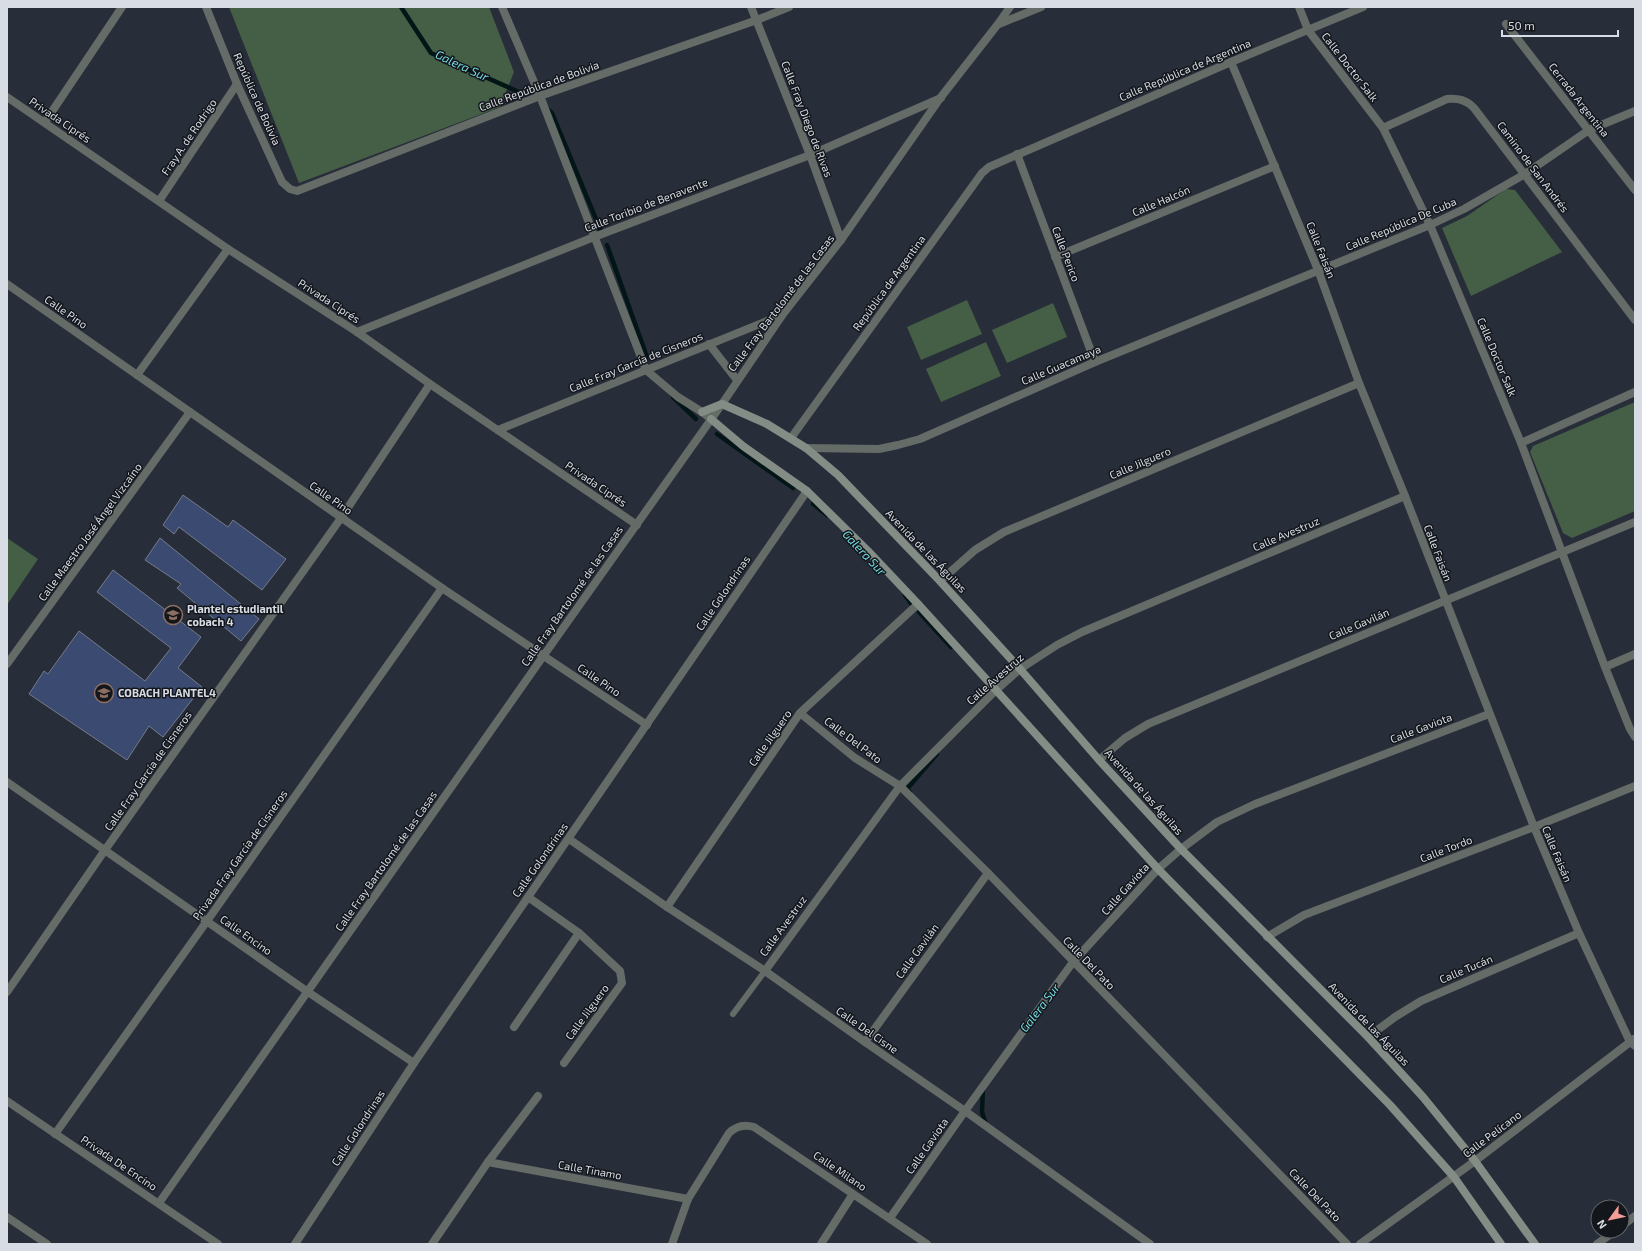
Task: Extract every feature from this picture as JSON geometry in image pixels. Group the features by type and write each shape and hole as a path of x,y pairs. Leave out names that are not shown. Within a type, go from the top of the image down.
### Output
{"street":[{"path":"45,122 122,7"},
{"name":"República de Bolivia","path":"206,7 237,84 282,182 290,189 297,191"},
{"path":"502,7 540,96 646,370 678,397 702,412 743,446 807,491 868,551 918,604 995,691 1158,869 1390,1104 1454,1177 1501,1244"},
{"name":"Calle Fray Diego de Rivas","path":"751,7 810,155 841,240"},
{"name":"Calle República de Bolivia","path":"297,191 540,96 757,20 789,7"},
{"name":"Calle Fray Bartolomé de las Casas","path":"159,1203 711,420 783,314 841,240 941,97 1010,7"},
{"path":"998,24 1041,7"},
{"name":"Calle Doctor Salk","path":"1299,7 1308,30 1383,128 1430,225 1521,443 1605,667 1635,738"},
{"name":"Calle República de Argentina","path":"1017,154 1363,7"},
{"name":"Cerrada Argentina","path":"1506,24 1635,190"},
{"name":"Calle Faisán","path":"1231,62 1318,270 1359,383 1405,496 1534,827 1579,933 1633,1042"},
{"name":"Fray A. de Rodrigo","path":"159,201 237,84"},
{"name":"Privada Ciprés","path":"7,97 228,249 357,332 430,384 637,525"},
{"name":"Calle Toribio de Benavente","path":"357,332 594,237 810,155 941,97"},
{"name":"Camino de San Andrés","path":"1383,128 1448,99 1457,98 1467,101 1525,174 1635,320"},
{"name":"Calle República De Cuba","path":"1318,270 1430,225 1464,209 1525,174 1589,130 1635,111"},
{"name":"Calle Perico","path":"1017,154 1095,362"},
{"name":"República de Argentina","path":"791,438 982,173 996,162 1017,154"},
{"name":"Calle Halcón","path":"1055,257 1275,166"},
{"path":"137,375 228,249"},
{"name":"Calle Guacamaya","path":"806,448 879,449 920,439 1095,362 1318,270"},
{"name":"Calle Pino","path":"7,284 442,588 647,725"},
{"name":"Calle Fray García de Cisneros","path":"498,430 783,314"},
{"path":"709,344 737,380"},
{"name":"Calle Jilguero","path":"940,580 975,550 1004,532 1359,383"},
{"name":"Calle Fray García de Cisneros","path":"7,992 105,850 341,518 430,384"},
{"path":"1521,443 1635,392"},
{"path":"702,412 722,404"},
{"name":"Avenida de las Águilas","path":"722,404 767,424 806,448 838,475 940,580 1099,760 1181,849 1368,1037 1423,1097 1475,1161 1535,1244"},
{"name":"Calle Maestro José Ángel Vizcaíno","path":"7,664 190,412"},
{"name":"Calle Golondrinas","path":"295,1244 414,1063 807,491"},
{"name":"Calle Avestruz","path":"765,971 900,786 995,691 1020,669 1057,645 1082,632 1405,496"},
{"name":"Calle Gavilán","path":"1099,760 1125,738 1148,724 1635,522"},
{"name":"Privada Fray García de Cisneros","path":"55,1134 208,921 442,588"},
{"name":"Calle Jilguero","path":"667,907 800,713 918,604"},
{"path":"1605,667 1635,654"},
{"name":"Calle Del Pato","path":"800,713 855,758 900,786 988,873 1348,1244"},
{"name":"Calle Gaviota","path":"890,1218 965,1111 1073,962 1158,869 1181,849 1217,822 1255,804 1489,714"},
{"name":"Calle Encino","path":"7,782 308,992 414,1063"},
{"name":"Calle Tordo","path":"1267,936 1304,915 1534,827 1635,786"},
{"name":"Calle Del Cisne","path":"569,839 667,907 765,971 965,1111 1150,1244"},
{"name":"Calle Gavilán","path":"865,1042 988,873"},
{"name":"Calle Jilguero","path":"528,897 579,933 620,971 622,983 564,1063"},
{"path":"514,1027 579,933"},
{"name":"Calle Tucán","path":"1368,1037 1395,1016 1421,1001 1579,933"},
{"name":"Calle Pelícano","path":"1360,1244 1454,1177 1633,1042"},
{"path":"432,1244 488,1162 538,1096"},
{"name":"Privada De Encino","path":"7,1101 218,1244"},
{"name":"Calle Milano","path":"688,1199 729,1133 737,1127 744,1125 754,1127 927,1244"},
{"name":"Calle Tinamo","path":"488,1162 688,1199"},
{"path":"821,1244 854,1194"},
{"path":"672,1244 688,1199"},
{"path":"7,1217 47,1244"}],"lane":[{"name":"Calle Avestruz","path":"733,1014 765,971"}],"green space":[{"path":"229,7 489,7 514,72 500,107 299,183"},
{"path":"1506,189 1515,190 1562,252 1471,296 1442,228 1467,216"},
{"path":"967,300 982,334 921,360 907,327"},
{"path":"1053,303 1067,337 1007,363 992,330"},
{"path":"986,342 1001,376 941,402 926,369"},
{"path":"1635,402 1635,511 1572,538 1563,533 1530,452 1533,446"},
{"path":"7,538 38,559 7,605"}],"building":[{"path":"183,495 228,527 233,520 286,559 262,590 179,527 174,534 163,525"},
{"path":"160,538 259,619 241,641 177,588 181,584 145,560"},
{"path":"113,570 201,637 178,668 202,687 163,737 149,726 127,760 29,694 44,671 48,674 79,631 145,681 171,648 97,592"}],"waterway":[{"name":"Galera Sur","path":"401,7 431,53 519,92"},
{"name":"Galera Sur","path":"546,108 552,113 601,231"},
{"name":"Galera Sur","path":"607,245 647,357"},
{"name":"Galera Sur","path":"673,397 696,419"},
{"name":"Galera Sur","path":"717,434 793,488"},
{"name":"Galera Sur","path":"813,504 827,515"},
{"name":"Galera Sur","path":"905,595 912,605"},
{"name":"Galera Sur","path":"919,612 951,647"},
{"name":"Galera Sur","path":"910,792 907,789 937,754"},
{"name":"Galera Sur","path":"983,1087 982,1112 986,1125"}],"place":[{"name":"Plantel estudiantil cobach 4","path":"173,615"},
{"name":"COBACH PLANTEL4","path":"104,693"}]}
